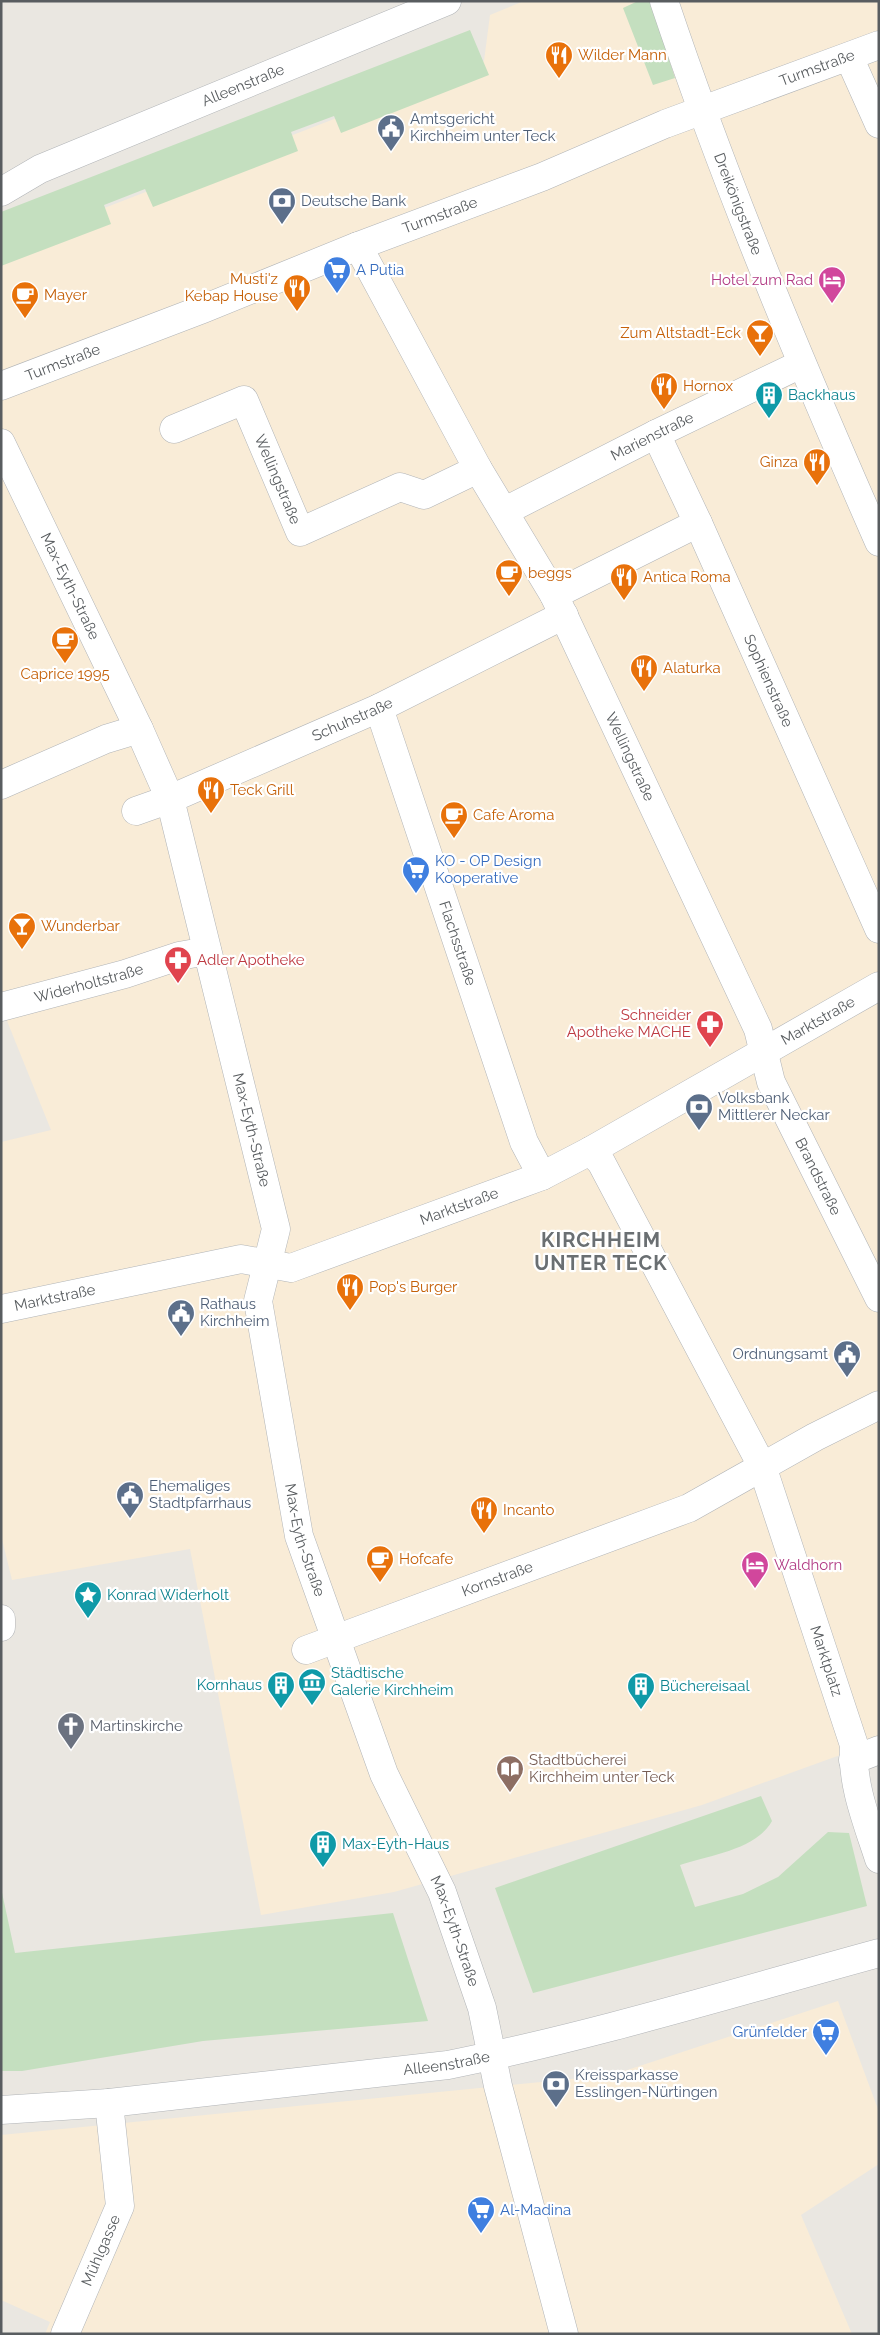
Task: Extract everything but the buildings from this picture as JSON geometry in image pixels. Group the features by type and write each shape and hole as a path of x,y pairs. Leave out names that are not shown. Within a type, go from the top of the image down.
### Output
{"street":[{"name":"Alleenstraße","path":"1,192 40,168 447,1"},
{"name":"Dreikönigstraße","path":"664,1 700,110 801,364 879,542"},
{"name":"Turmstraße","path":"1,386 203,309 358,246 542,177 700,110 879,45"},
{"path":"849,57 879,124"},
{"name":"Alleenstraße","path":"1,173 40,168"},
{"name":"Wellingstraße","path":"358,246 478,469 505,511 559,605 758,1029 763,1053"},
{"name":"Marienstraße","path":"505,511 656,434 801,364"},
{"name":"Wellingstraße","path":"174,428 244,400 300,532 400,487 424,495 478,469"},
{"name":"Sophienstraße","path":"656,434 698,523 879,929"},
{"name":"Max-Eyth-Straße","path":"1,443 139,729 170,799 276,1230 258,1301 298,1536 337,1639 384,1774 442,1892 482,2008 498,2086 564,2334"},
{"name":"Schuhstraße","path":"136,811 170,799 378,708 698,523"},
{"name":"Flachsstraße","path":"378,708 524,1142 542,1176"},
{"path":"1,785 106,739 139,729"},
{"name":"Widerholtstraße","path":"1,1007 125,974 179,956 207,952"},
{"name":"Marktstraße","path":"1,1310 241,1259 291,1268 542,1176 590,1151 879,986"},
{"name":"Brandstraße","path":"763,1053 771,1082 879,1298"},
{"name":"Marktplatz","path":"590,1151 601,1162 762,1466 854,1745 853,1760 861,1802 879,1858"},
{"path":"762,1466 879,1405"},
{"name":"Kornstraße","path":"306,1650 689,1508 762,1466"},
{"path":"1,1619 1,1627"},
{"path":"853,1760 879,1750"},
{"name":"Alleenstraße","path":"1,2110 109,2103 448,2065 493,2056 879,1953"},
{"name":"Mühlgasse","path":"65,2334 120,2206 109,2103"}],"shaded area":[{"path":"524,1 879,1 879,1741 702,1805 394,1892 261,1915 190,1549 12,1580 1,1535 1,1142 51,1130 1,1006 1,248 484,61 490,15"},
{"path":"838,2001 879,2112 879,2164 801,2215 852,2334 45,2334 50,2322 1,2300 1,2135 612,2075"}],"green space":[{"path":"638,1 651,1 675,78 653,85 623,8"},
{"path":"470,30 489,75 341,133 334,116 291,132 298,151 153,207 145,189 104,205 111,224 1,266 1,212"},
{"path":"761,1796 772,1821 765,1831 744,1845 680,1865 695,1907 743,1894 778,1877 828,1832 849,1833 867,1906 533,1993 495,1888"},
{"path":"1,1888 15,1953 393,1913 428,2021 203,2041 22,2071 1,2071"}],"place":[{"name":"Wilder Mann","path":"559,79"},
{"name":"Amtsgericht Kirchheim unter Teck","path":"391,152"},
{"name":"Deutsche Bank","path":"282,225"},
{"name":"A Putia","path":"337,294"},
{"name":"Hotel zum Rad","path":"832,304"},
{"name":"Musti'z Kebap House","path":"297,312"},
{"name":"Mayer","path":"25,319"},
{"name":"Zum Altstadt-Eck","path":"760,357"},
{"name":"Hornox","path":"664,410"},
{"name":"Backhaus","path":"769,419"},
{"name":"Ginza","path":"817,486"},
{"name":"beggs","path":"509,597"},
{"name":"Antica Roma","path":"624,601"},
{"name":"Caprice 1995","path":"65,664"},
{"name":"Alaturka","path":"644,692"},
{"name":"Teck Grill","path":"211,814"},
{"name":"Cafe Aroma","path":"454,839"},
{"name":"KO - OP Design Kooperative","path":"416,894"},
{"name":"Wunderbar","path":"22,950"},
{"name":"Adler Apotheke","path":"178,984"},
{"name":"Schneider Apotheke MACHE","path":"710,1048"},
{"name":"Volksbank Mittlerer Neckar","path":"699,1131"},
{"name":"Pop's Burger","path":"350,1311"},
{"name":"Rathaus Kirchheim","path":"181,1337"},
{"name":"Ordnungsamt","path":"847,1378"},
{"name":"Ehemaliges Stadtpfarrhaus","path":"130,1519"},
{"name":"Incanto","path":"484,1534"},
{"name":"Hofcafe","path":"380,1583"},
{"name":"Waldhorn","path":"755,1589"},
{"name":"Konrad Widerholt","path":"88,1619"},
{"name":"Städtische Galerie Kirchheim","path":"312,1706"},
{"name":"Kornhaus","path":"281,1709"},
{"name":"Büchereisaal","path":"641,1710"},
{"name":"Martinskirche","path":"71,1750"},
{"name":"Stadtbücherei Kirchheim unter Teck","path":"510,1793"},
{"name":"Max-Eyth-Haus","path":"323,1868"},
{"name":"Grünfelder","path":"826,2056"},
{"name":"Kreissparkasse Esslingen-Nürtingen","path":"556,2108"},
{"name":"Al-Madina","path":"481,2234"}],"district":[{"name":"KIRCHHEIM UNTER TECK","path":"601,1252"}]}
